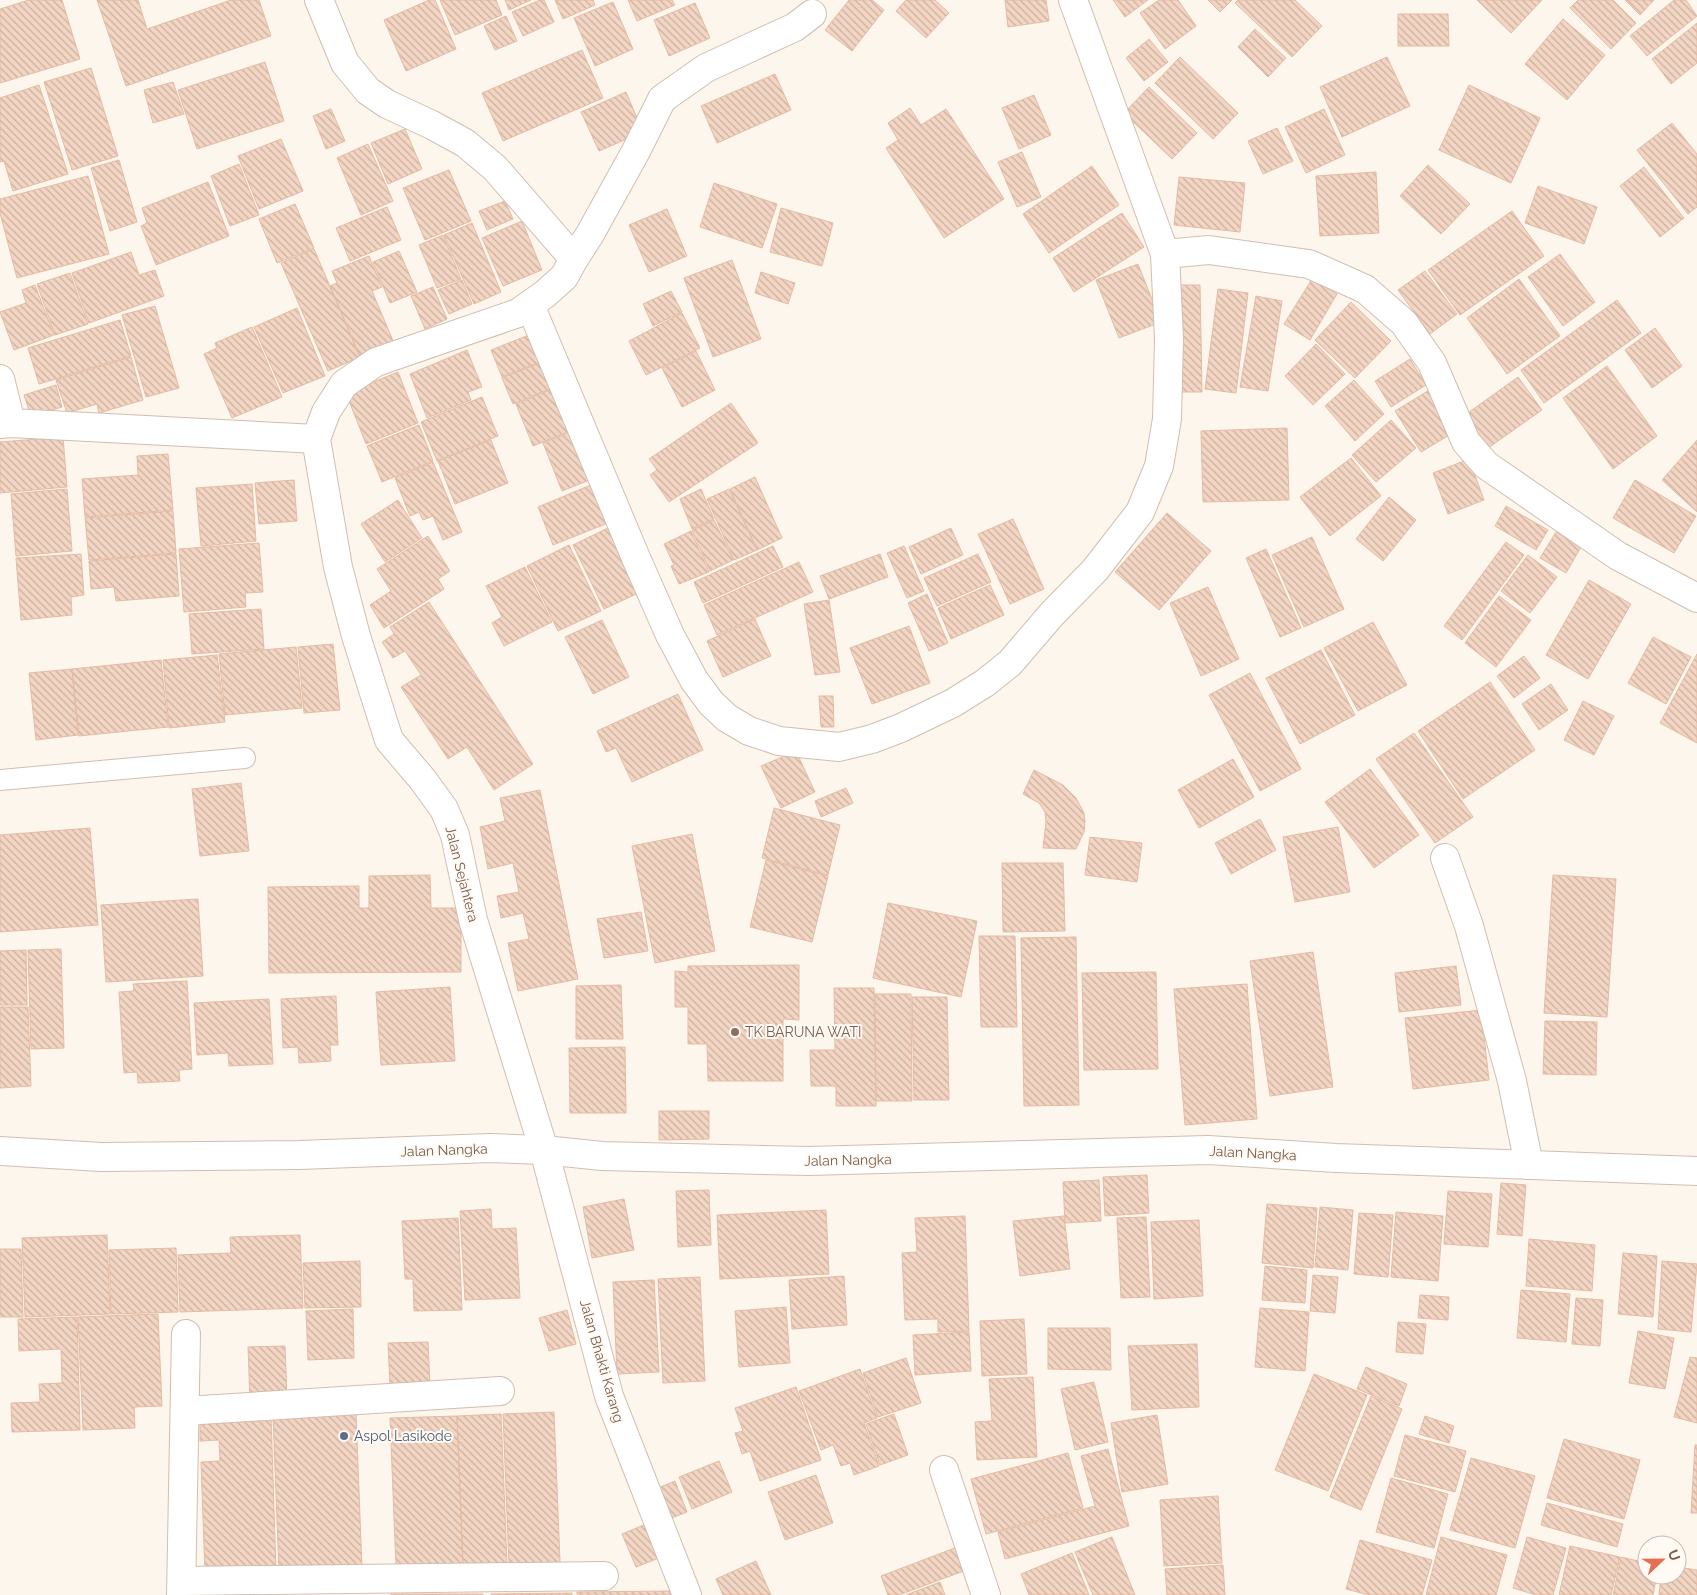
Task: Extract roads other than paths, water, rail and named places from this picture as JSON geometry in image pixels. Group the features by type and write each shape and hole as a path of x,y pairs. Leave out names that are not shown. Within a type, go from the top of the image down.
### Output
{"street":[{"path":"319,0 345,63 368,91 387,104 465,143 494,168 574,259"},
{"path":"530,305 670,635 694,680 716,708 727,718 749,732 779,741 839,747 872,739 901,728 953,703 985,683 1010,663 1052,614 1095,570 1140,512 1159,466 1167,419 1169,339 1165,254 1073,0"},
{"path":"0,379 6,424 316,439 326,412 344,384 376,362 518,313 546,294 564,277 590,234 636,152 662,99 706,68 794,27 812,14"},
{"path":"1165,254 1209,250 1309,264 1365,289 1404,322 1432,363 1466,442 1486,465 1618,556 1697,598"},
{"name":"Jalan Sejahtera","path":"316,439 338,567 356,636 389,740 423,780 444,809 455,835 473,920 544,1150"},
{"path":"1445,858 1469,926 1509,1071 1529,1165"},
{"name":"Jalan Nangka","path":"0,1151 101,1157 299,1155 490,1148 544,1150 602,1156 808,1161 1208,1150 1336,1158 1697,1171"},
{"name":"Jalan Bhakti Karang","path":"544,1150 609,1396 686,1595"},
{"path":"186,1334 182,1588 604,1576"},
{"path":"185,1411 500,1392"},
{"path":"944,1470 986,1595"}],"lane":[{"path":"0,780 245,758"}],"place":[{"name":"TK BARUNA WATI","path":"735,1032"},
{"name":"Aspol Lasikode","path":"344,1436"}]}
